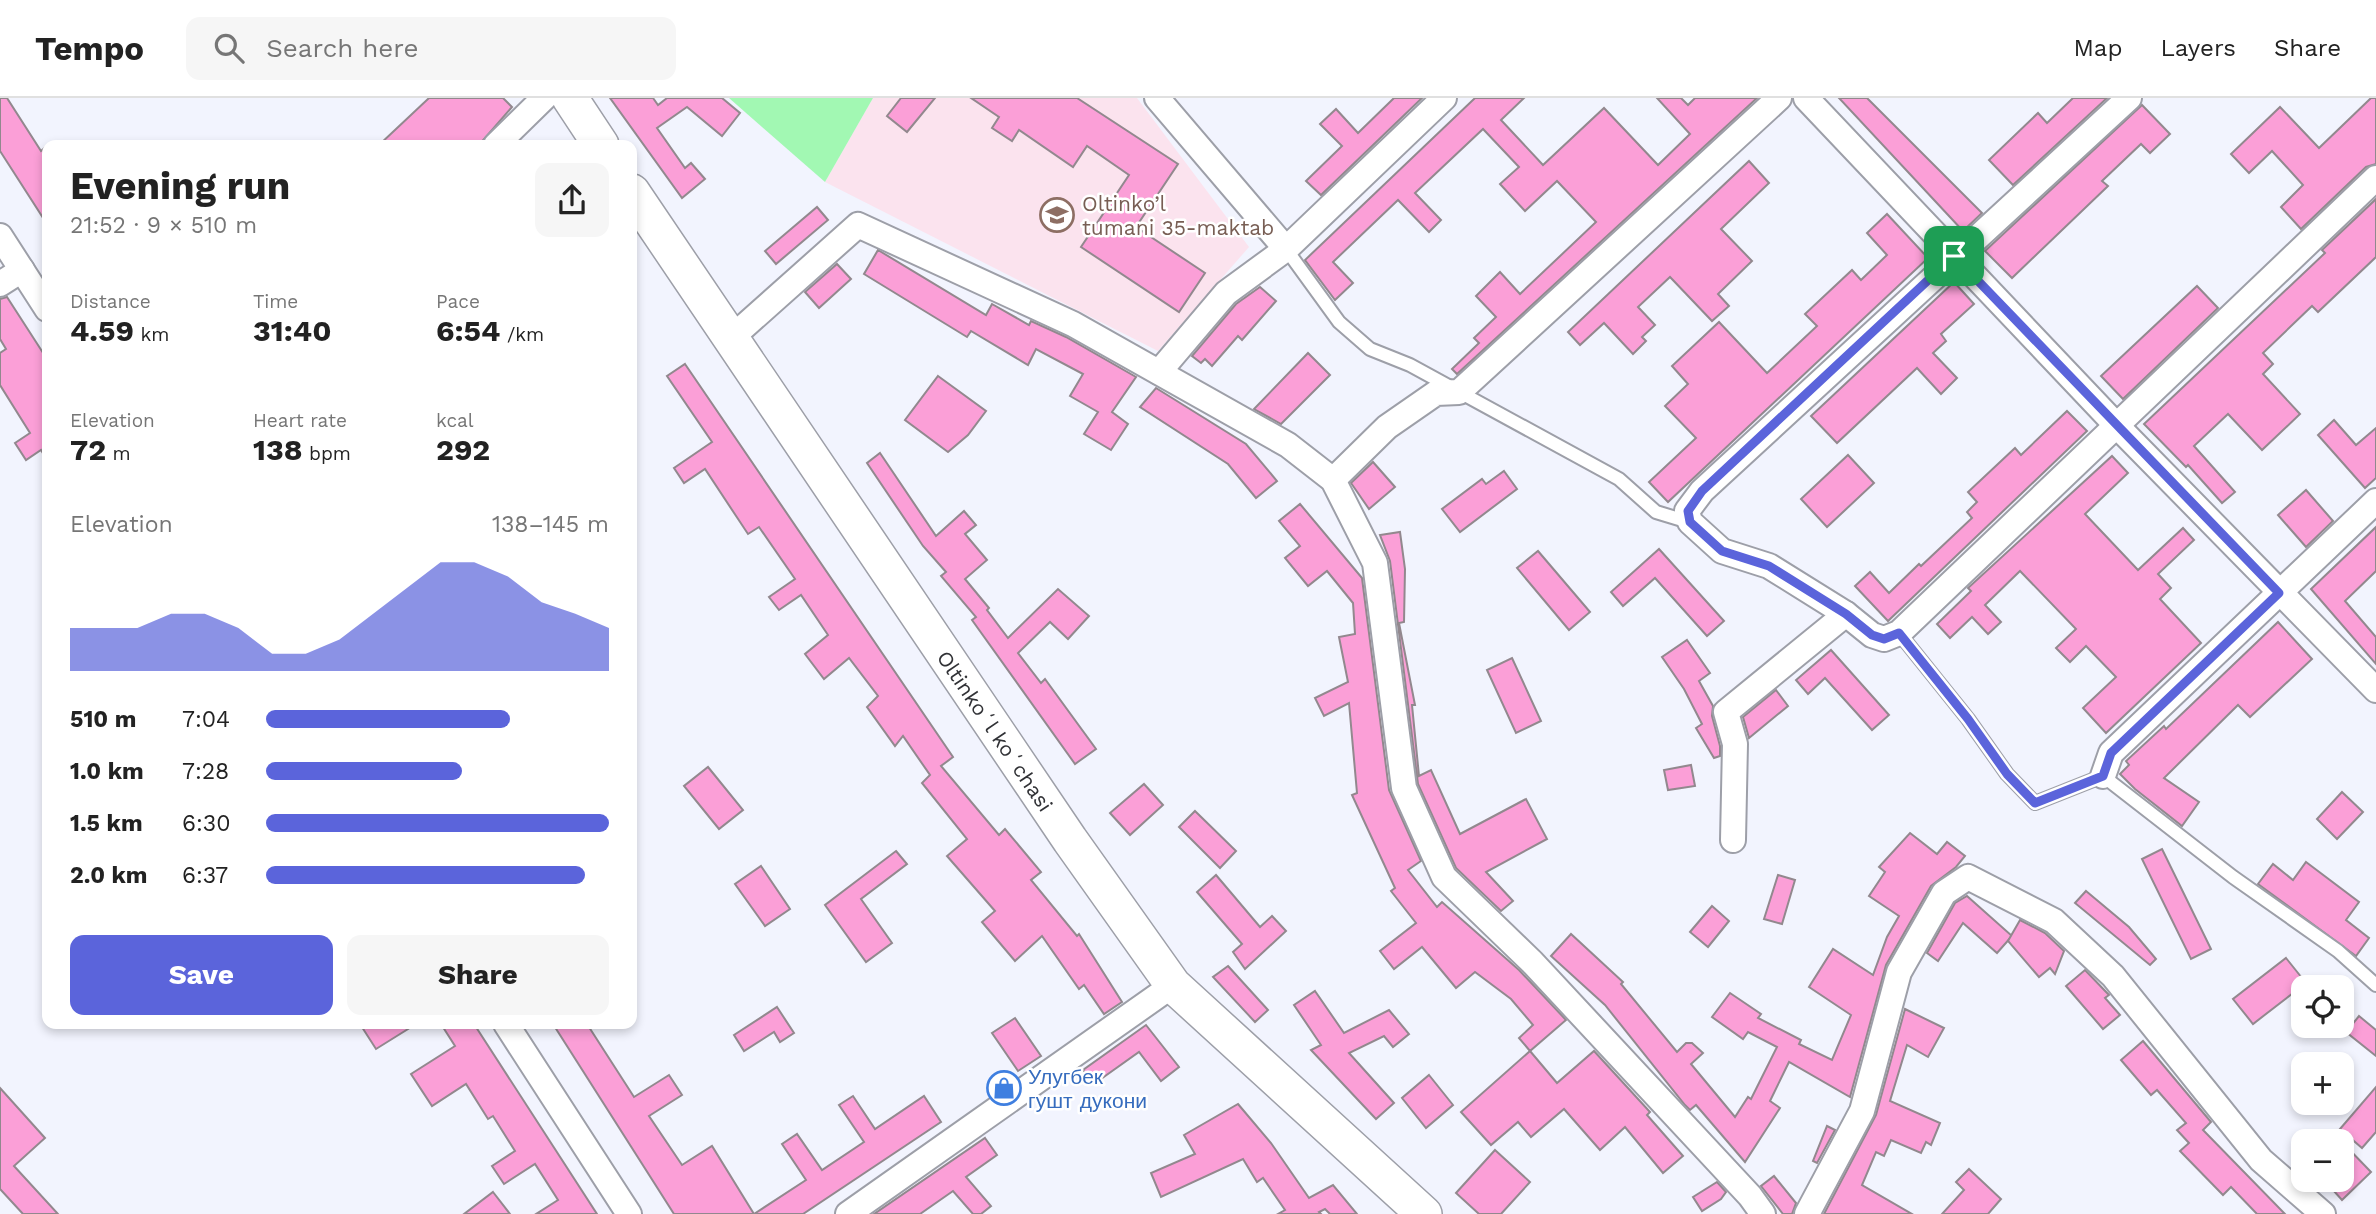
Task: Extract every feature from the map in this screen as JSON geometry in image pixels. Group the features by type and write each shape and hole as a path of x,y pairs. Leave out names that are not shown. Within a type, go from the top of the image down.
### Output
{"main road":[{"path":"570,98 598,140"},
{"name":"Oltinkoʻl koʻchasi","path":"637,200 729,340 1070,841 1173,985 1424,1214"}],"street":[{"path":"501,140 544,98"},
{"path":"1157,98 1286,249"},
{"path":"1159,372 1226,293 1286,249 1444,98"},
{"path":"1333,480 1387,427 1436,393 1459,392 1779,98"},
{"path":"1806,98 2118,427 2376,690"},
{"path":"2129,98 1954,256 1702,491 1688,511 1690,522 1722,551 1769,566 1846,614 1872,635 1884,639 1899,633 2376,178"},
{"path":"729,340 859,225 1073,324 1288,445 1333,480 1375,563 1404,788 1444,877 1532,962 1750,1196 1763,1214"},
{"path":"0,236 42,301"},
{"path":"0,284 22,270"},
{"path":"2103,776 2111,753 2376,501"},
{"path":"1733,840 1735,744 1726,712 1846,614"},
{"path":"1807,1214 1862,1111 1899,972 1944,893 1968,877 2054,921 2113,976 2261,1160 2323,1214"},
{"path":"848,1214 1173,985"},
{"path":"509,1029 629,1214"}],"lane":[{"path":"1286,249 1339,322 1370,349 1409,365 1619,479 1656,512 1690,522"},
{"path":"1899,633 1968,719 2007,774 2035,803 2103,776 2233,877 2338,951 2376,985"}],"shaded area":[{"name":"Oltinko’l tumani 35-maktab","path":"873,98 1137,98 1249,247 1158,351 825,182"}],"green space":[{"path":"729,98 873,98 825,182"}],"building":[{"path":"0,98 7,98 42,150 42,216 0,151"},
{"path":"429,98 503,98 512,107 483,140 384,140"},
{"path":"610,98 653,98 658,105 667,98 722,98 740,113 722,136 687,107 657,128 685,168 691,163 705,179 682,198"},
{"path":"901,98 935,98 907,132 887,116"},
{"path":"971,98 1077,98 1178,164 1136,227 1205,273 1179,312 1081,247 1129,175 1087,146 1073,167 1019,130 1012,141 992,128 999,117"},
{"path":"1394,98 1422,98 1321,195 1306,181 1342,146 1320,124 1336,109 1358,133"},
{"path":"1475,98 1524,98 1501,120 1543,165 1604,108 1658,165 1690,134 1657,98 1681,98 1688,105 1695,98 1757,98 1457,374 1452,369 1479,343 1474,338 1496,317 1476,296 1500,272 1520,294 1596,222 1557,181 1525,211 1500,184 1519,167 1483,129 1415,193 1441,220 1429,232 1398,200 1333,262 1353,283 1335,300 1305,260"},
{"path":"1839,98 1867,98 1982,213 1963,231"},
{"path":"2073,98 2107,98 2013,185 1989,160 2038,113 2047,123"},
{"path":"2371,98 2376,98 2376,164 2366,167 2301,229 2281,207 2303,185 2272,151 2249,173 2231,154 2280,107 2319,148"},
{"path":"2142,105 2170,134 2150,153 2141,144 2102,181 2108,186 2012,278 1985,251"},
{"path":"1749,161 1769,183 1721,229 1752,261 1718,294 1729,306 1712,321 1670,277 1638,307 1655,325 1642,337 1646,341 1633,354 1604,323 1580,345 1568,332"},
{"path":"2376,199 2376,257 2318,312 2312,306 2263,353 2273,364 2263,374 2300,414 2262,450 2228,414 2194,446 2235,492 2222,503 2188,465 2186,467 2144,424 2325,253 2322,250"},
{"path":"817,207 828,220 776,264 765,251"},
{"path":"1887,214 1928,258 1668,502 1649,482 1696,438 1665,406 1688,384 1672,366 1719,322 1767,373 1817,326 1805,314 1852,270 1861,280 1887,255 1867,233"},
{"path":"878,250 986,315 992,304 1029,325 1031,321 1066,337 1136,377 1112,412 1128,424 1111,450 1084,434 1098,412 1070,396 1083,374 1036,349 1028,365 971,331 967,337 864,274"},
{"path":"837,264 851,279 819,308 805,292"},
{"path":"1954,282 1974,304 1941,334 1946,341 1933,353 1957,378 1941,394 1917,368 1837,443 1811,416"},
{"path":"2197,286 2218,308 2123,399 2101,376"},
{"path":"1260,287 1276,301 1242,340 1238,336 1212,366 1205,359 1201,363 1192,356 1236,304"},
{"path":"7,297 42,351 42,452 26,460 15,443 30,433 0,385 0,353 6,349 0,339 0,299"},
{"path":"1308,353 1330,375 1281,424 1254,409"},
{"path":"685,364 953,757 941,766 999,835 1005,829 1041,872 1031,880 1077,936 1079,934 1122,1002 1104,1014 1084,985 1079,989 1042,936 1015,961 982,922 995,911 947,856 967,839 922,783 930,775 903,736 895,746 867,707 878,696 849,658 824,679 805,654 828,635 801,595 779,610 769,597 795,579 759,527 748,534 705,469 684,483 674,468 712,442 667,376"},
{"path":"938,376 986,411 968,435 948,452 905,420"},
{"path":"1156,388 1246,444 1277,481 1256,498 1228,464 1140,407"},
{"path":"2067,411 2087,431 1888,621 1855,586 1870,572 1889,593 1972,518 1967,512 1977,502 1968,492 2015,448 2021,455"},
{"path":"2334,420 2356,445 2376,428 2376,478 2365,488 2318,435"},
{"path":"880,453 936,536 964,511 976,525 965,534 987,560 965,579 989,608 987,610 1008,638 1058,589 1089,616 1068,639 1050,622 1018,653 1041,683 1045,679 1096,749 1075,764 972,620 976,617 941,576 946,572 923,546 867,463"},
{"path":"1848,455 1874,483 1827,527 1801,499"},
{"path":"2112,456 2128,473 2085,514 2138,570 2183,528 2194,540 2158,574 2171,588 2160,599 2201,643 2106,733 2083,708 2116,677 2086,646 2070,662 2056,648 2076,629 2020,571 1985,605 2001,622 1988,634 1972,617 1950,638 1937,624 1971,591 1968,588"},
{"path":"1373,462 1395,487 1369,509 1351,483"},
{"path":"1504,471 1517,489 1460,532 1442,509 1482,479 1486,484"},
{"path":"2306,490 2333,521 2306,547 2278,515"},
{"path":"1300,504 1362,578 1389,790 1421,861 1408,870 1437,907 1442,902 1519,970 1566,1020 1530,1051 1519,1038 1533,1025 1511,999 1475,972 1456,988 1422,947 1394,969 1380,951 1416,923 1391,891 1395,888 1352,795 1357,793 1349,703 1324,716 1315,698 1348,682 1339,637 1355,634 1353,603 1327,571 1308,586 1285,558 1300,546 1279,521"},
{"path":"2376,527 2376,571 2345,601 2376,637 2376,664 2311,589"},
{"path":"1400,532 1405,569 1404,622 1399,623 1415,705 1412,705 1419,776 1431,770 1460,834 1526,799 1547,839 1486,872 1513,901 1501,911 1456,868 1418,784 1390,561 1380,535"},
{"path":"1659,549 1724,621 1707,636 1655,578 1623,606 1611,592"},
{"path":"1538,551 1590,612 1569,630 1517,568"},
{"path":"2278,622 2312,659 2250,717 2238,705 2164,778 2199,802 2182,826 2120,774 2129,765 2126,761 2164,726 2166,729"},
{"path":"1687,640 1710,673 1699,681 1713,706 1712,716 1720,746 1720,756 1714,758 1696,728 1702,724 1684,689 1662,657"},
{"path":"1831,650 1889,715 1872,730 1825,678 1808,694 1796,680"},
{"path":"1512,658 1541,721 1516,733 1487,670"},
{"path":"1776,690 1788,706 1749,738 1743,717"},
{"path":"1691,765 1695,786 1668,790 1664,770"},
{"path":"708,767 743,810 719,829 684,786"},
{"path":"1144,784 1163,805 1130,835 1110,813"},
{"path":"2342,792 2363,812 2337,839 2317,819"},
{"path":"1195,811 1236,851 1220,868 1179,827"},
{"path":"1910,833 1937,854 1947,842 1965,856 1956,867 1931,886 1886,965 1850,1097 1789,1062 1770,1101 1780,1108 1745,1162 1696,1105 1690,1110 1685,1105 1605,1005 1551,956 1571,934 1623,982 1621,984 1677,1052 1686,1043 1692,1043 1703,1053 1691,1064 1735,1117 1748,1097 1751,1099 1777,1047 1748,1032 1743,1039 1712,1017 1730,993 1761,1014 1758,1018 1801,1040 1799,1044 1832,1060 1851,1015 1809,987 1833,949 1873,975 1887,937 1899,916 1869,896 1885,872 1879,867"},
{"path":"2162,849 2211,949 2191,959 2142,859"},
{"path":"896,851 907,864 861,899 892,943 866,962 825,905"},
{"path":"2306,862 2359,902 2346,920 2369,938 2356,956 2258,884 2273,864 2293,880"},
{"path":"761,866 790,909 765,926 735,884"},
{"path":"1216,875 1260,927 1272,916 1286,931 1245,969 1233,952 1242,944 1197,892"},
{"path":"1778,875 1795,880 1782,924 1764,919"},
{"path":"2086,891 2129,927 2156,959 2150,965 2075,903"},
{"path":"1967,896 2012,936 1997,953 1963,923 1938,961 1927,953 1955,903"},
{"path":"1712,906 1729,921 1708,947 1690,932"},
{"path":"2020,920 2045,933 2064,951 2055,974 2050,968 2039,977 2008,941"},
{"path":"2286,958 2300,975 2291,975 2291,995 2253,1024 2233,999"},
{"path":"1228,966 1268,1010 1255,1022 1213,977"},
{"path":"2085,970 2109,995 2105,998 2120,1015 2103,1029 2066,986"},
{"path":"1315,991 1344,1033 1389,1010 1409,1034 1393,1047 1384,1036 1349,1053 1394,1103 1376,1119 1311,1050 1321,1045 1294,1005"},
{"path":"777,1007 794,1033 780,1042 774,1032 744,1051 734,1035"},
{"path":"1905,1009 1944,1028 1928,1057 1907,1045 1890,1101 1940,1123 1931,1145 1926,1142 1921,1153 1891,1140 1884,1156 1876,1152 1862,1185 1912,1214 1824,1214 1876,1115"},
{"path":"2359,1016 2376,1030 2376,1056 2354,1038 2354,1022"},
{"path":"1015,1018 1041,1056 1018,1071 992,1033"},
{"path":"1146,1025 1179,1067 1161,1081 1139,1052 1094,1084 1083,1070"},
{"path":"363,1029 408,1029 376,1049"},
{"path":"444,1029 477,1029 597,1214 536,1214 558,1200 535,1164 504,1184 492,1166 515,1151 493,1116 488,1119 466,1084 432,1106 411,1074 455,1046"},
{"path":"556,1029 590,1029 634,1097 669,1075 682,1095 649,1116 682,1165 712,1146 754,1214 674,1214"},
{"path":"2143,1041 2211,1122 2203,1130 2285,1214 2257,1214 2231,1187 2223,1195 2180,1151 2189,1143 2177,1130 2186,1123 2157,1090 2151,1095 2121,1060"},
{"path":"1530,1051 1557,1083 1594,1051 1650,1112 1647,1115 1683,1156 1663,1173 1625,1127 1600,1150 1564,1109 1531,1137 1518,1122 1491,1145 1461,1112"},
{"path":"1429,1075 1453,1105 1426,1128 1402,1098"},
{"path":"2376,1087 2376,1132 2362,1148 2354,1141 2354,1129 2340,1129"},
{"path":"0,1088 45,1138 14,1166 58,1214 23,1214 0,1189"},
{"path":"853,1096 875,1129 924,1096 941,1122 803,1214 754,1214 806,1180 782,1144 797,1134 822,1170 864,1142 839,1105"},
{"path":"1238,1104 1271,1143 1309,1198 1333,1185 1357,1214 1330,1214 1325,1209 1319,1212 1321,1214 1278,1214 1285,1210 1263,1178 1257,1182 1243,1159 1161,1197 1151,1173 1195,1154 1184,1135"},
{"path":"1827,1126 1835,1130 1817,1163 1813,1161"},
{"path":"985,1138 997,1155 966,1177 991,1206 981,1214 973,1214 953,1191 920,1214 874,1214"},
{"path":"1495,1150 1530,1182 1501,1214 1479,1214 1456,1193"},
{"path":"2354,1154 2371,1172 2354,1188"},
{"path":"1969,1169 2001,1199 1988,1214 1942,1214 1964,1190 1956,1182"},
{"path":"1774,1176 1796,1203 1792,1214 1783,1214 1761,1186"},
{"path":"1717,1182 1726,1192 1721,1199 1702,1211 1693,1197"},
{"path":"493,1192 510,1214 464,1214"},
{"path":"2335,1192 2350,1192 2342,1200"}],"place":[{"name":"Oltinko’l tumani 35-maktab","path":"1057,215"},
{"name":"Улугбек гушт дукони","path":"1004,1088"}],"route":[{"path":"1954,256 2279,593 2111,753 2103,776 2035,803 2007,774 1968,719 1899,633 1884,639 1872,635 1846,614 1769,566 1722,551 1703,537 1690,522 1688,511 1702,491 1954,256"}]}
